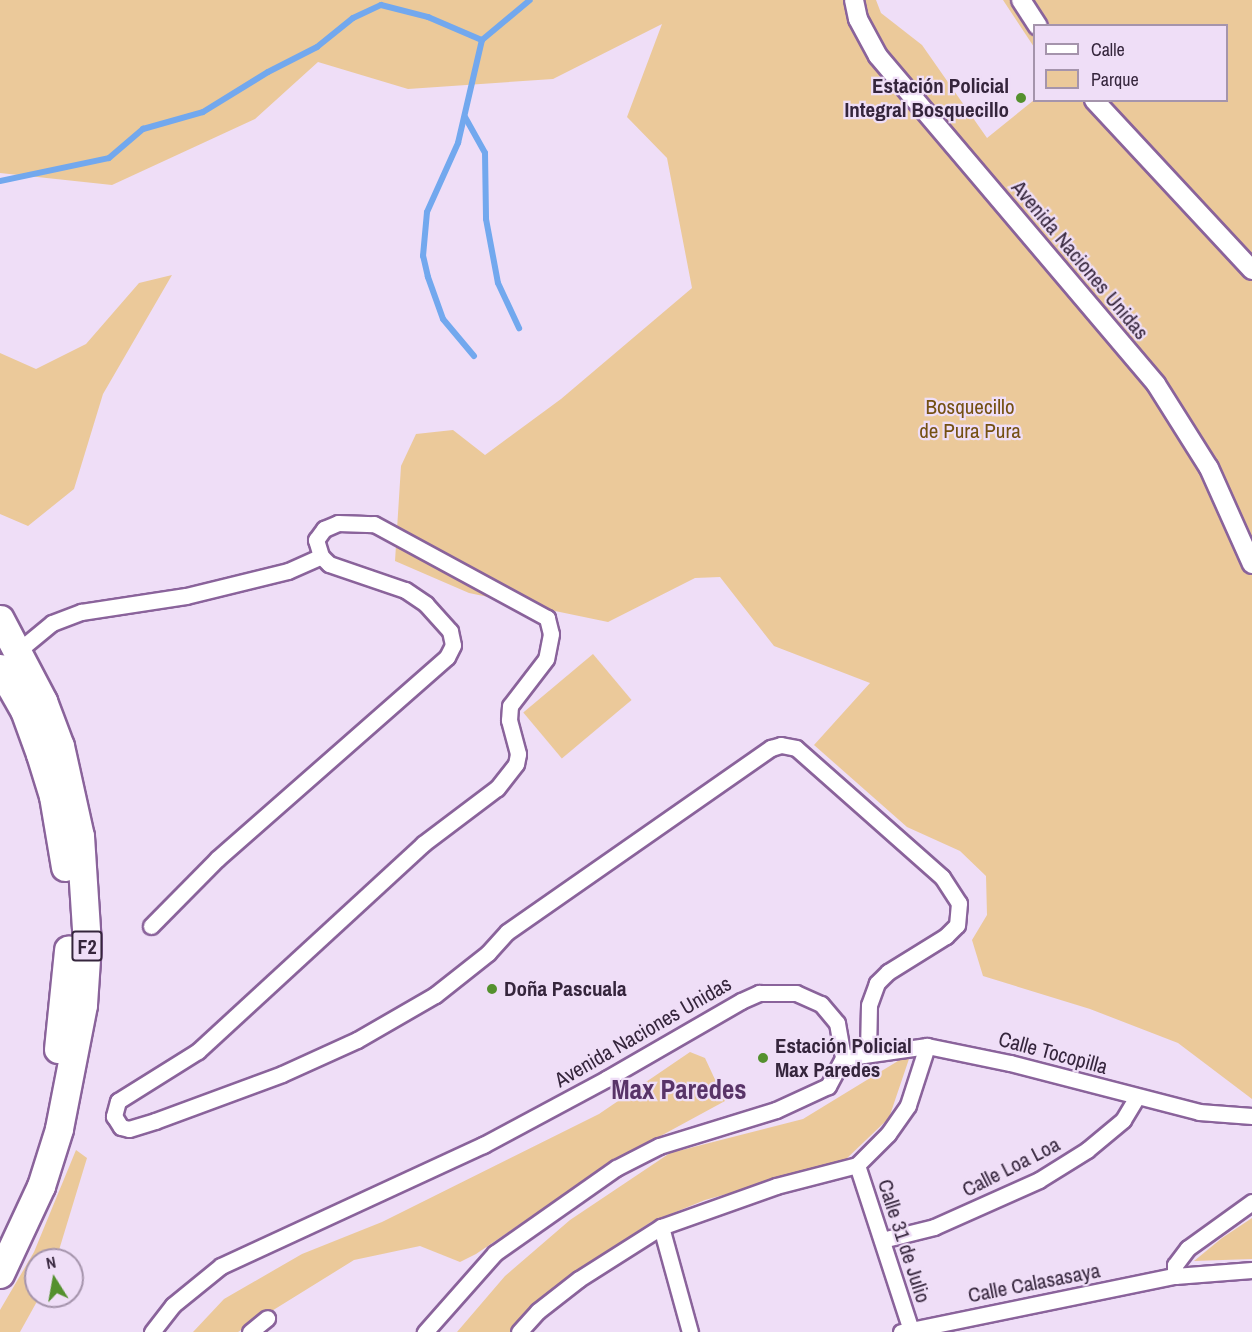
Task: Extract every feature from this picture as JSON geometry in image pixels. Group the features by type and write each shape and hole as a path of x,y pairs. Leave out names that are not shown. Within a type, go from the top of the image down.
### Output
{"highway":[{"name":"F2","path":"0,619 24,710 53,796 68,887 69,944 55,1066 42,1122 24,1181 0,1234"},
{"name":"F2","path":"0,1274 41,1186 59,1129 82,1015 87,944 86,885 72,792 46,710 9,659"}],"street":[{"name":"Avenida Naciones Unidas","path":"854,0 858,19 878,56 1156,384 1209,468 1252,564"},
{"path":"1021,0 1037,24"},
{"path":"1096,102 1252,270"},
{"path":"151,927 217,859 447,657 453,645 450,631 426,604 405,590 329,564 321,556 316,540 324,529 338,523 374,524 547,618 551,634 546,659 510,706 509,720 518,754 516,764 496,788 423,844 198,1051 118,1101 114,1116 121,1127 129,1129 155,1122 282,1074 357,1040 435,995 488,953 507,932 771,748 781,745 796,748 924,861 951,887 959,903 957,925 946,936 888,972 877,983 870,1005 868,1054"},
{"path":"9,659 52,623 81,612 186,596 288,571 321,556"},
{"name":"Avenida Naciones Unidas","path":"152,1332 173,1305 221,1266 483,1144 759,993 796,993 821,1004 837,1023 843,1058"},
{"path":"519,1332 538,1311 579,1279 661,1227 776,1186 857,1165 888,1134 908,1105 927,1046"},
{"name":"Calle Tocopilla","path":"843,1058 927,1046 1011,1063 1199,1112 1252,1116"},
{"path":"425,1332 453,1296 495,1253 554,1208 659,1146 808,1098 828,1086 843,1058"},
{"name":"Calle Loa Loa","path":"882,1240 934,1227 1039,1180 1087,1150 1123,1120 1137,1097"},
{"name":"Calle 31 de Julio","path":"857,1165 882,1240 906,1331"},
{"path":"1175,1276 1175,1265 1188,1248 1252,1202"},
{"path":"661,1227 690,1332"},
{"name":"Calle Calasasaya","path":"906,1331 1175,1276 1252,1269"},
{"path":"250,1332 267,1318"}],"green space":[{"name":"Bosquecillo de Pura Pura","path":"0,0 876,0 881,13 922,45 987,138 1033,101 1228,102 1228,24 1033,24 1033,45 1003,0 1252,0 1252,1099 1178,1043 1090,1009 983,976 972,940 987,915 986,876 960,851 907,827 814,745 870,683 774,646 720,577 695,578 608,622 469,593 395,561 401,466 416,434 453,430 485,455 561,399 692,288 667,158 627,117 662,24 553,79 408,89 318,62 255,119 112,185 0,173"},
{"path":"172,275 103,394 74,489 28,526 0,514 0,353 36,369 86,344 139,283"},
{"path":"593,654 632,700 562,758 523,712"},
{"path":"690,1052 705,1058 725,1101 609,1164 476,1254 460,1262 420,1246 354,1260 238,1332 193,1332 224,1299 302,1254 382,1222 599,1114"},
{"path":"911,1053 889,1118 843,1162 705,1200 651,1222 579,1270 511,1332 457,1332 505,1276 570,1220 670,1153 803,1119"},
{"path":"76,1150 87,1158 60,1248 36,1248"},
{"path":"1252,1218 1252,1259 1194,1261 1222,1238"},
{"path":"24,1269 24,1308 33,1308 20,1332 0,1332 0,1310"}],"waterway":[{"path":"474,356 443,319 428,277 423,256 427,212 458,143 482,40 530,0"},
{"path":"0,181 109,158 143,129 203,112 268,72 317,47 353,18 381,5 428,17 482,40"},
{"path":"465,117 485,153 486,219 498,283 519,328"}],"place":[{"name":"Estación Policial Integral Bosquecillo","path":"1021,98"},
{"name":"Doña Pascuala","path":"492,989"},
{"name":"Estación Policial Max Paredes","path":"763,1058"}],"district":[{"name":"Max Paredes","path":"679,1090"}]}
